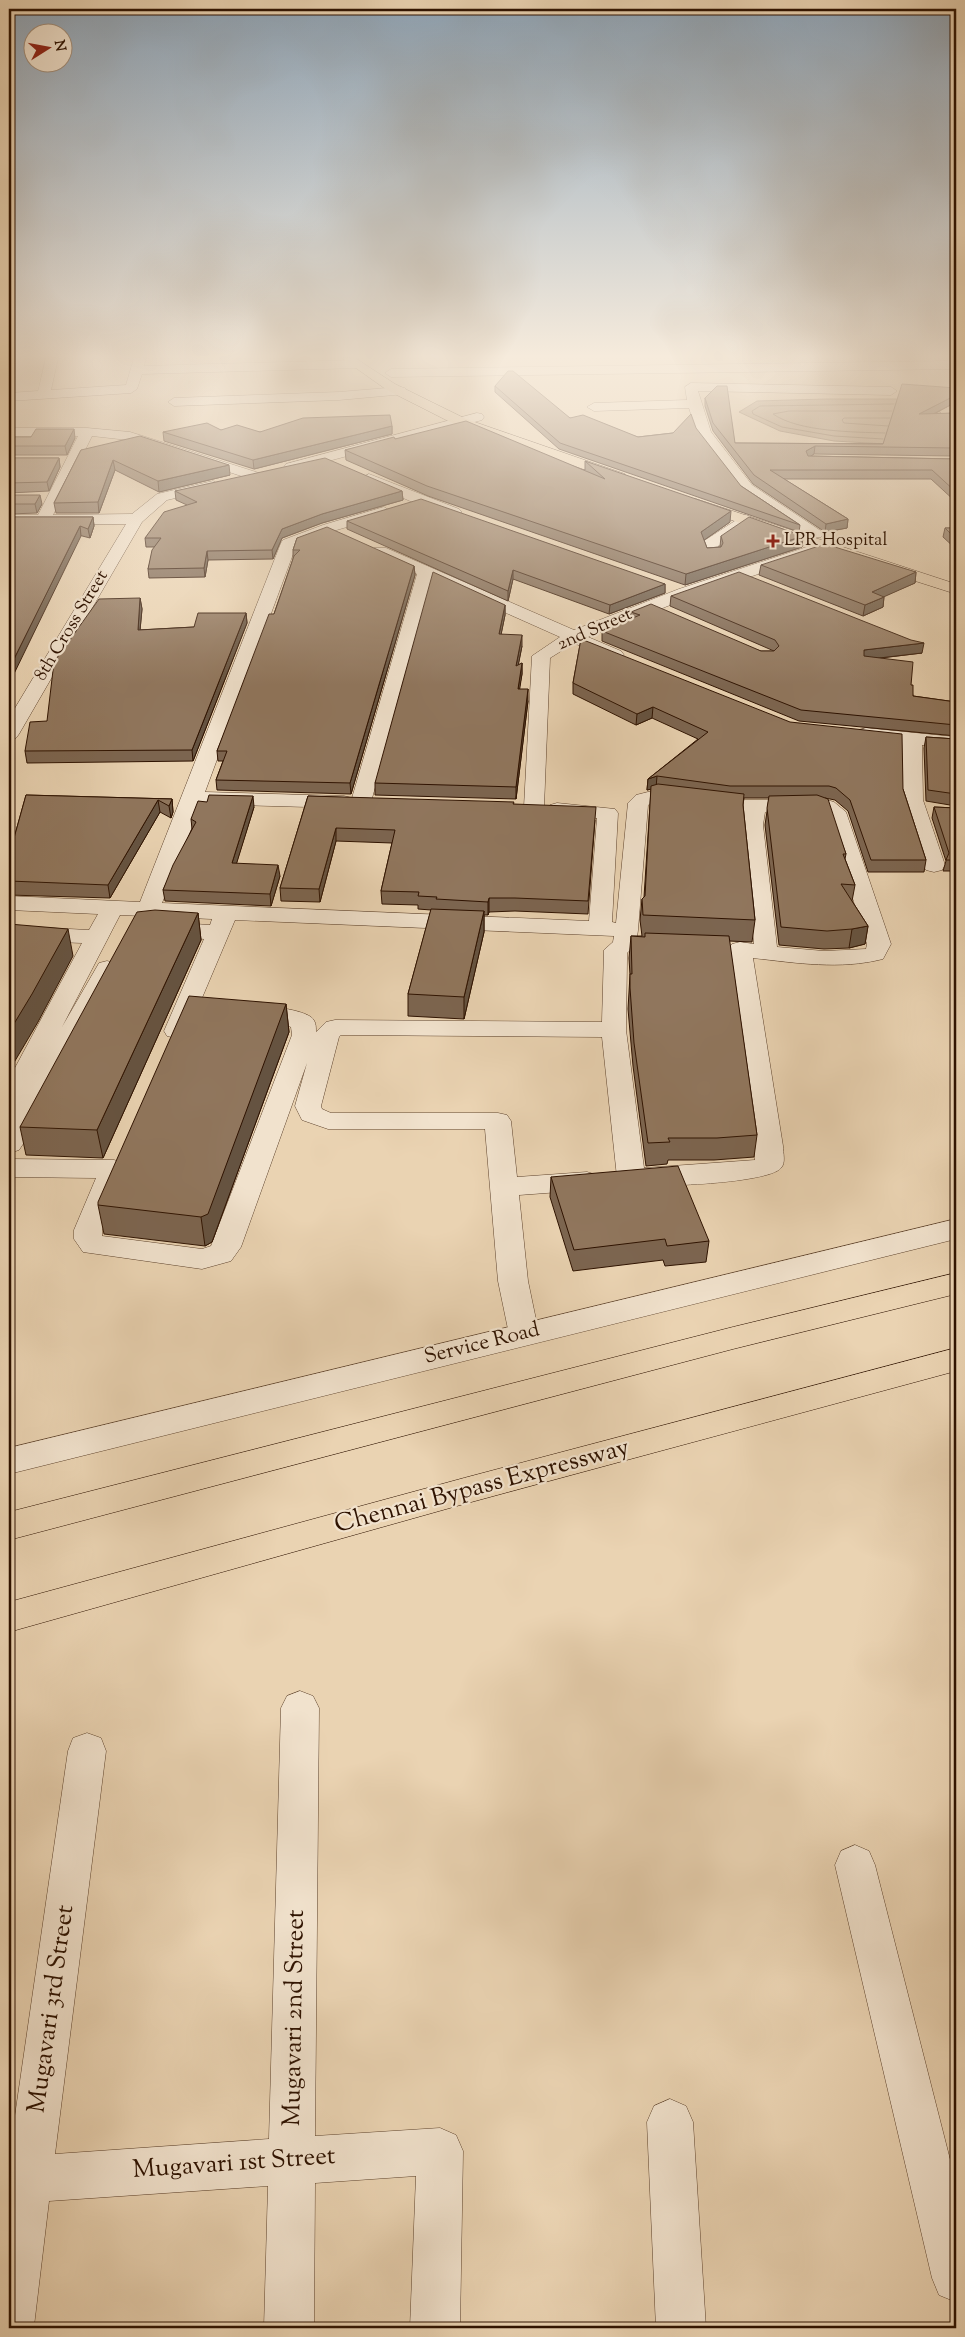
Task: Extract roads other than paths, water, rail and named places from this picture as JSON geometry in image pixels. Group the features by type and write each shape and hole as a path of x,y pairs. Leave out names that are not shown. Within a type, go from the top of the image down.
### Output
{"main road":[{"path":"604,467 635,477 609,467"},
{"path":"819,540 746,520 686,494 819,540 956,589"},
{"path":"840,541 956,578"},
{"path":"9,1526 706,1345 956,1283"},
{"name":"Chennai Bypass Expressway","path":"9,1618 474,1488 956,1359"}],"street":[{"path":"44,519 71,467"},
{"name":"8th Cross Street","path":"11,727 136,519 162,497 259,475 233,467"},
{"path":"282,469 291,467"},
{"path":"346,467 422,501 469,517"},
{"path":"731,467 747,488 819,540"},
{"path":"37,498 55,498"},
{"path":"9,1103 113,929 149,908 194,798 289,543 328,528 422,501"},
{"path":"9,520 136,519"},
{"path":"712,554 710,544 746,520"},
{"path":"328,528 572,637 635,663"},
{"name":"2nd Street","path":"600,930 608,813 524,807 541,656 572,637 685,593 739,575 819,540 840,541"},
{"path":"194,798 370,803 426,572"},
{"path":"739,575 766,586"},
{"path":"666,586 685,593"},
{"path":"650,606 668,614"},
{"path":"845,732 956,743"},
{"path":"912,739 913,800 934,865"},
{"path":"504,1187 764,1168 770,1164 769,1146 730,949 817,959 857,958 875,954 880,944 836,812 827,806 729,806 656,796 643,798 638,803 632,940"},
{"path":"755,806 753,825 766,952"},
{"path":"916,809 940,811"},
{"path":"11,907 113,929"},
{"path":"149,908 223,922"},
{"path":"165,1054 223,922"},
{"path":"9,933 153,929 223,922 600,930 632,940"},
{"path":"9,1144 113,929"},
{"path":"631,1177 614,1030 616,950 632,940"},
{"path":"9,1168 118,1160 88,1230 88,1239 93,1245 202,1258 221,1254 227,1247 303,1041 305,1029 303,1023 289,1017 185,1010"},
{"path":"524,1334 513,1281 498,1121 328,1121 311,1114 308,1106 330,1030 342,1027 614,1030"},
{"name":"Service Road","path":"9,1461 956,1229"},
{"name":"Mugavari 2nd Street","path":"289,2328 300,1708"},
{"name":"Mugavari 3rd Street","path":"9,2326 87,1751"},
{"path":"855,1865 956,2278"},
{"path":"670,2122 681,2328"},
{"name":"Mugavari 1st Street","path":"28,2179 440,2151 434,2328"}],"place":[{"name":"LPR Hospital","path":"773,541"}]}
